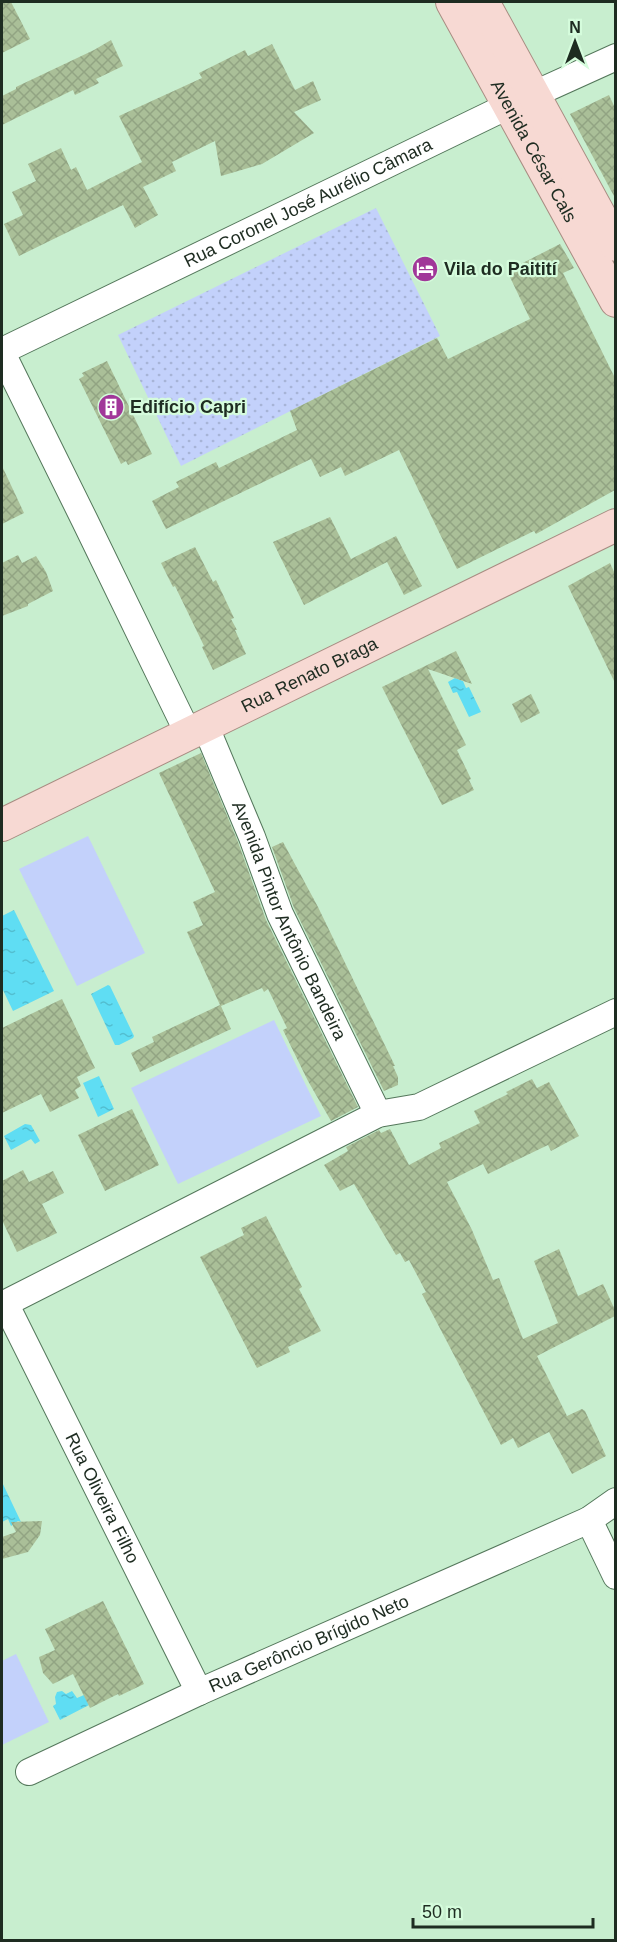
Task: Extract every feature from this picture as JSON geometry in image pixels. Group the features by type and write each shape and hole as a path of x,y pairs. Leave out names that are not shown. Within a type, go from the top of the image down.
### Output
{"main road":[{"name":"Avenida César Cals","path":"452,2 521,101 615,245"},
{"name":"Avenida César Cals","path":"483,2 521,101 615,300"},
{"name":"Rua Renato Braga","path":"2,825 615,525"}],"street":[{"name":"Rua Coronel José Aurélio Câmara","path":"2,352 615,57"},
{"name":"Avenida Pintor Antônio Bandeira","path":"2,352 86,521 252,837 280,914 378,1114"},
{"path":"3,1304 378,1114 419,1107 615,1012"},
{"name":"Rua Oliveira Filho","path":"3,1304 199,1692"},
{"name":"Rua Gerôncio Brígido Neto","path":"29,1772 199,1692 589,1520 615,1501"},
{"name":"Rua Gerôncio Brígido Neto","path":"589,1520 615,1517"},
{"path":"589,1520 615,1576"}],"shaded area":[{"path":"376,208 440,336 181,466 118,335"},
{"path":"88,836 145,953 77,986 19,869"},
{"path":"274,1020 321,1116 178,1184 131,1088"},
{"path":"16,1654 49,1722 2,1745 2,1661"}],"water":[{"path":"455,678 463,681 466,688 469,687 481,712 469,717 457,692 453,693 448,682"},
{"path":"14,910 54,991 13,1011 2,988 2,916"},
{"path":"108,985 134,1036 119,1045 115,1045 91,994"},
{"path":"99,1076 114,1109 98,1117 83,1083"},
{"path":"25,1124 31,1125 40,1141 35,1144 31,1139 11,1150 4,1136"},
{"path":"2,1482 21,1522 18,1521 11,1526 8,1519 2,1522"},
{"path":"62,1691 66,1694 72,1691 77,1698 84,1695 89,1705 60,1720 53,1706 56,1704 57,1692"}],"building":[{"path":"2,2 11,2 30,39 2,53"},
{"path":"111,40 123,66 96,79 99,83 75,95 73,90 2,125 2,96"},
{"path":"272,44 295,90 313,81 321,100 294,112 314,133 262,164 221,176 215,141 172,162 176,171 143,187 158,215 135,228 123,205 19,256 4,224 23,215 12,192 36,181 28,164 61,148 71,170 76,167 87,190 142,162 119,116 202,78 199,73 245,50 248,56"},
{"path":"609,95 615,108 615,198 570,114"},
{"path":"560,244 574,268 563,273 615,378 615,490 536,534 534,531 457,569 399,450 345,476 341,467 320,477 311,459 166,529 152,501 179,487 176,482 216,462 219,468 297,430 290,411 437,338 448,359 530,319 507,271"},
{"name":"Edifício Capri","path":"107,361 152,454 128,465 126,461 121,464 79,379 84,376 82,373"},
{"path":"2,466 24,513 2,524"},
{"path":"330,517 351,559 396,536 422,586 404,595 387,562 304,605 273,542"},
{"path":"195,547 213,582 216,580 234,618 231,619 246,654 213,670 175,586 173,587 161,563"},
{"path":"18,555 22,563 36,556 46,572 53,591 28,606 2,616 2,563"},
{"path":"610,563 615,574 615,683 568,586"},
{"path":"456,651 472,684 428,669 466,745 457,750 474,790 442,805 382,687"},
{"path":"531,694 540,713 521,723 512,704"},
{"path":"201,753 238,842 266,920 358,1107 331,1121 283,1030 287,1028 268,989 264,992 262,988 221,1006 231,1029 140,1072 131,1053 154,1042 152,1037 220,1005 187,932 203,925 193,902 215,892 159,773"},
{"path":"283,842 318,907 395,1066 393,1066 398,1077 398,1085 384,1091 294,908 272,847"},
{"path":"62,999 95,1068 77,1077 81,1086 75,1090 79,1098 50,1112 41,1094 2,1113 2,1028"},
{"path":"532,1079 537,1088 549,1082 579,1136 551,1151 548,1145 488,1174 483,1164 447,1182 472,1230 493,1280 499,1278 523,1339 558,1323 534,1261 559,1249 578,1296 603,1284 615,1310 615,1316 537,1356 567,1416 582,1409 585,1411 606,1456 572,1474 549,1432 518,1448 513,1438 501,1445 422,1294 426,1292 409,1260 405,1262 400,1253 396,1255 354,1184 340,1191 324,1165 348,1151 346,1147 379,1130 381,1133 390,1129 409,1165 441,1148 439,1143 480,1123 474,1111"},
{"path":"132,1109 159,1165 105,1191 78,1135"},
{"path":"23,1170 29,1182 53,1171 64,1193 42,1204 57,1233 17,1252 2,1220 2,1181"},
{"path":"266,1216 302,1287 299,1289 321,1331 288,1347 290,1352 257,1368 200,1257 244,1235 241,1228"},
{"path":"42,1521 40,1535 28,1552 2,1559 2,1537 16,1532 11,1522"},
{"path":"103,1601 144,1684 90,1708 73,1674 53,1684 43,1673 39,1657 55,1650 45,1629"}],"place":[{"name":"Vila do Paitití","path":"425,269"},
{"name":"Edifício Capri","path":"111,407"}]}
